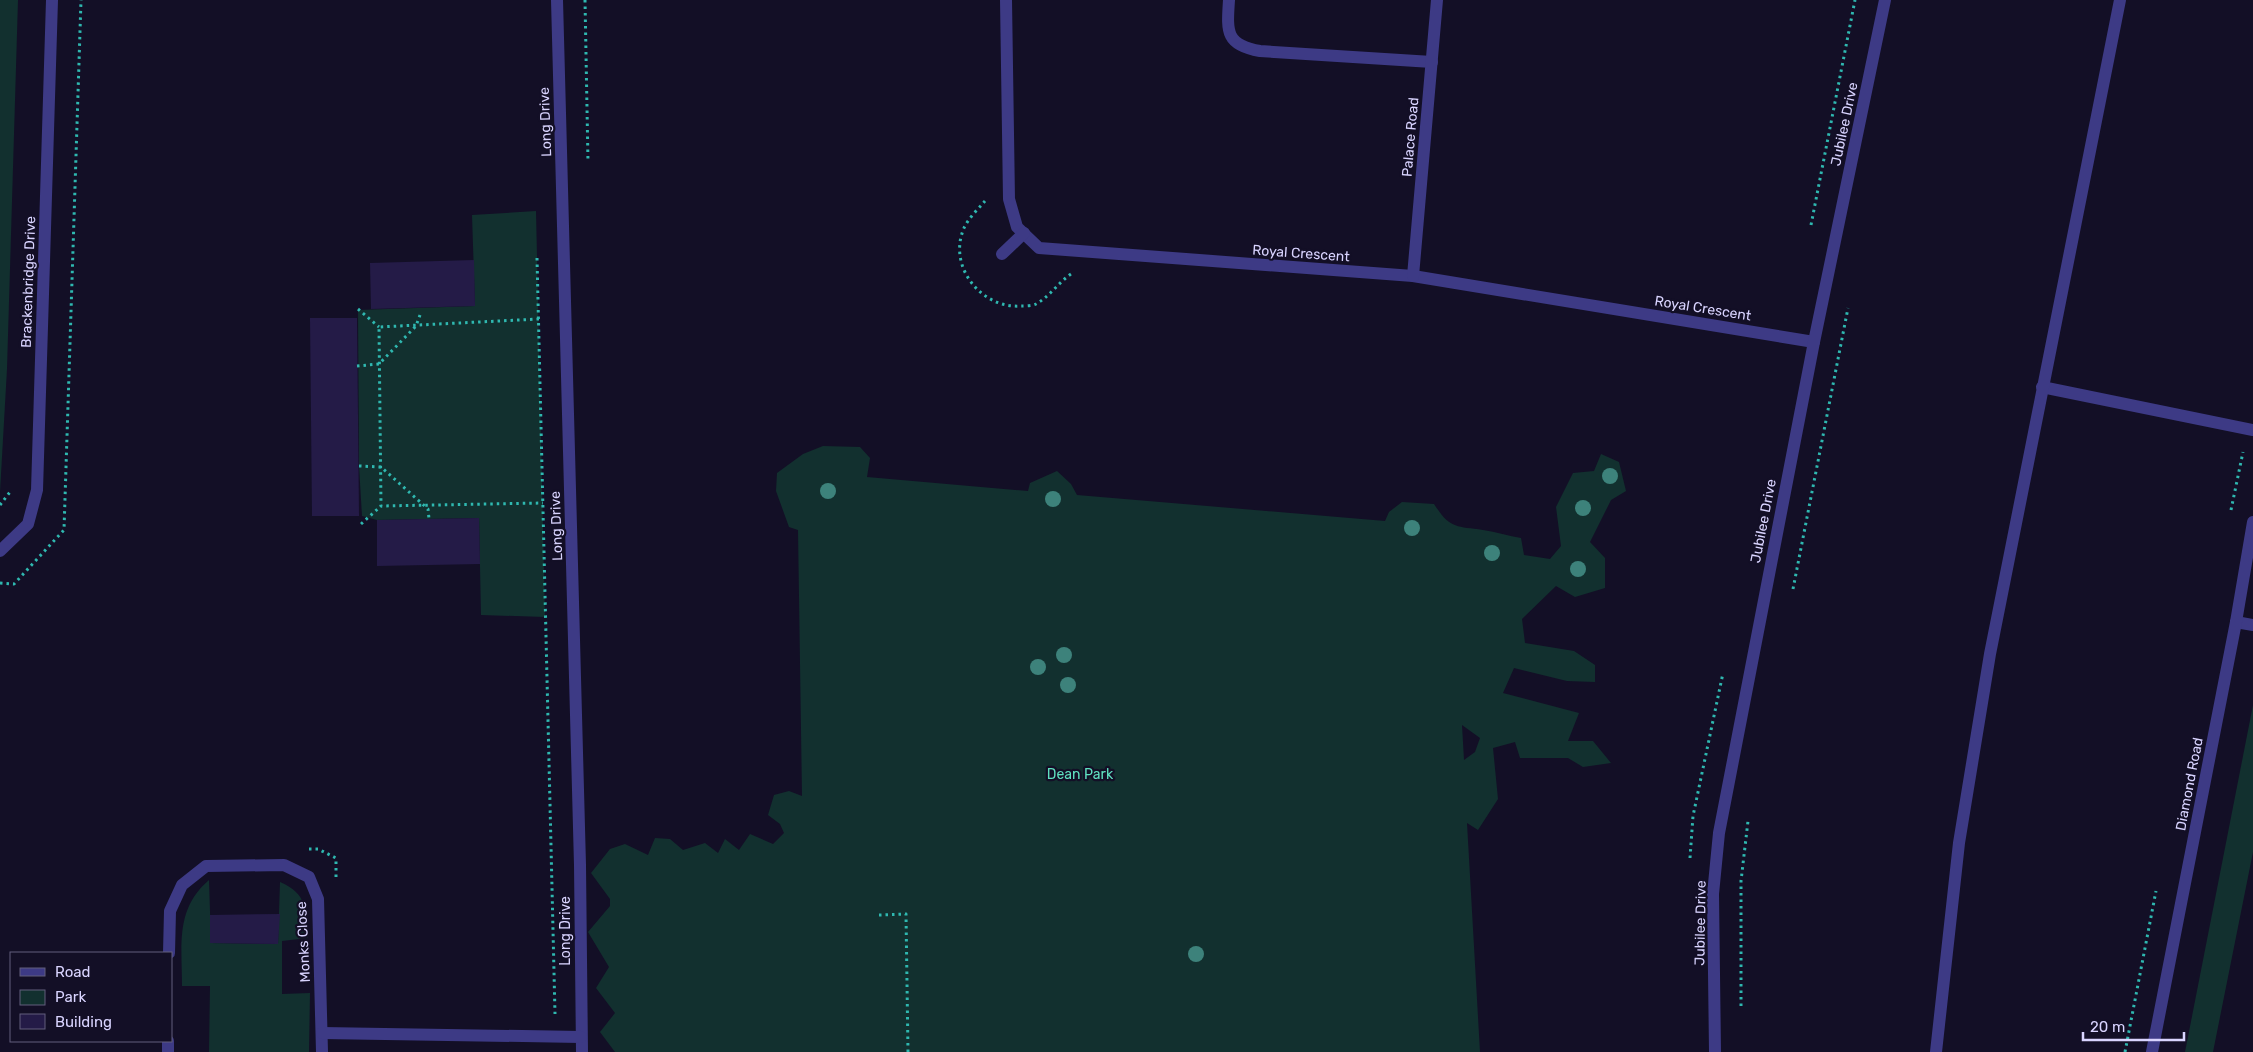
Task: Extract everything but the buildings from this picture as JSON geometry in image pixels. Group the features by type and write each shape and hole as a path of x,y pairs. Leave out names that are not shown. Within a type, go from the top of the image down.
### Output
{"street":[{"name":"Brackenbridge Drive","path":"0,551 28,524 37,490 52,0"},
{"name":"Long Drive","path":"557,0 580,865 582,1052"},
{"name":"Royal Crescent","path":"1006,0 1009,199 1017,227 1039,248 1413,276 1814,342"},
{"path":"1229,0 1228,25 1233,40 1243,48 1260,52 1432,62"},
{"name":"Palace Road","path":"1413,276 1437,0"},
{"name":"Jubilee Drive","path":"1715,1052 1713,894 1719,833 1814,342 1885,0"},
{"path":"1936,1052 1959,843 1990,654 2120,0"},
{"path":"1002,254 1024,233"},
{"path":"2042,387 2253,430"},
{"name":"Diamond Road","path":"2152,1052 2236,622 2253,522"},
{"path":"2236,622 2253,625"},
{"name":"Monks Close","path":"169,952 170,910 182,885 206,866 284,865 309,877 318,899 322,1052"},
{"path":"322,1033 581,1037"}],"path":[{"path":"537,251 556,1036"},
{"path":"358,310 379,328 539,319"},
{"path":"357,366 379,364 416,326 420,315"},
{"path":"1819,318 1846,322"},
{"path":"379,328 381,506"},
{"path":"1793,591 1836,372"},
{"path":"359,466 381,467 428,509 429,519"},
{"path":"361,524 381,506 543,503"},
{"path":"1741,1014 1741,881 1749,818"},
{"path":"879,914 906,914 908,1052"}],"green space":[{"path":"0,0 18,0 7,369 0,492"},
{"path":"536,211 545,617 481,615 479,518 377,520 362,516 359,466 358,310 475,306 472,215"},
{"name":"Dean Park","path":"823,446 860,447 870,458 867,477 1028,491 1030,483 1057,471 1071,484 1077,495 1385,521 1389,512 1402,502 1434,504 1445,518 1454,525 1521,538 1524,555 1550,559 1561,546 1556,507 1573,473 1594,471 1601,454 1619,462 1626,491 1611,500 1590,542 1605,558 1605,588 1575,597 1556,586 1522,619 1525,643 1574,651 1595,665 1595,682 1567,681 1514,668 1503,693 1579,713 1568,741 1593,741 1611,763 1583,767 1568,758 1520,758 1515,742 1493,748 1498,799 1478,830 1467,823 1480,1052 615,1052 600,1032 615,1013 596,988 609,967 588,932 610,906 610,899 591,873 610,849 625,844 648,855 655,838 670,839 683,850 705,843 718,853 725,839 739,850 750,834 773,844 784,833 780,824 768,815 774,795 789,791 802,796 798,530 789,527 776,491 777,473 803,454","holes":["1462,725 1480,738 1475,752 1464,760"]},
{"path":"2253,705 2253,852 2213,1052 2185,1052"},
{"path":"209,880 211,943 278,944 280,882 296,892 301,898 306,912 308,938 282,941 282,994 310,993 309,1052 209,1052 210,986 182,986 181,956 183,929 190,903"}]}
